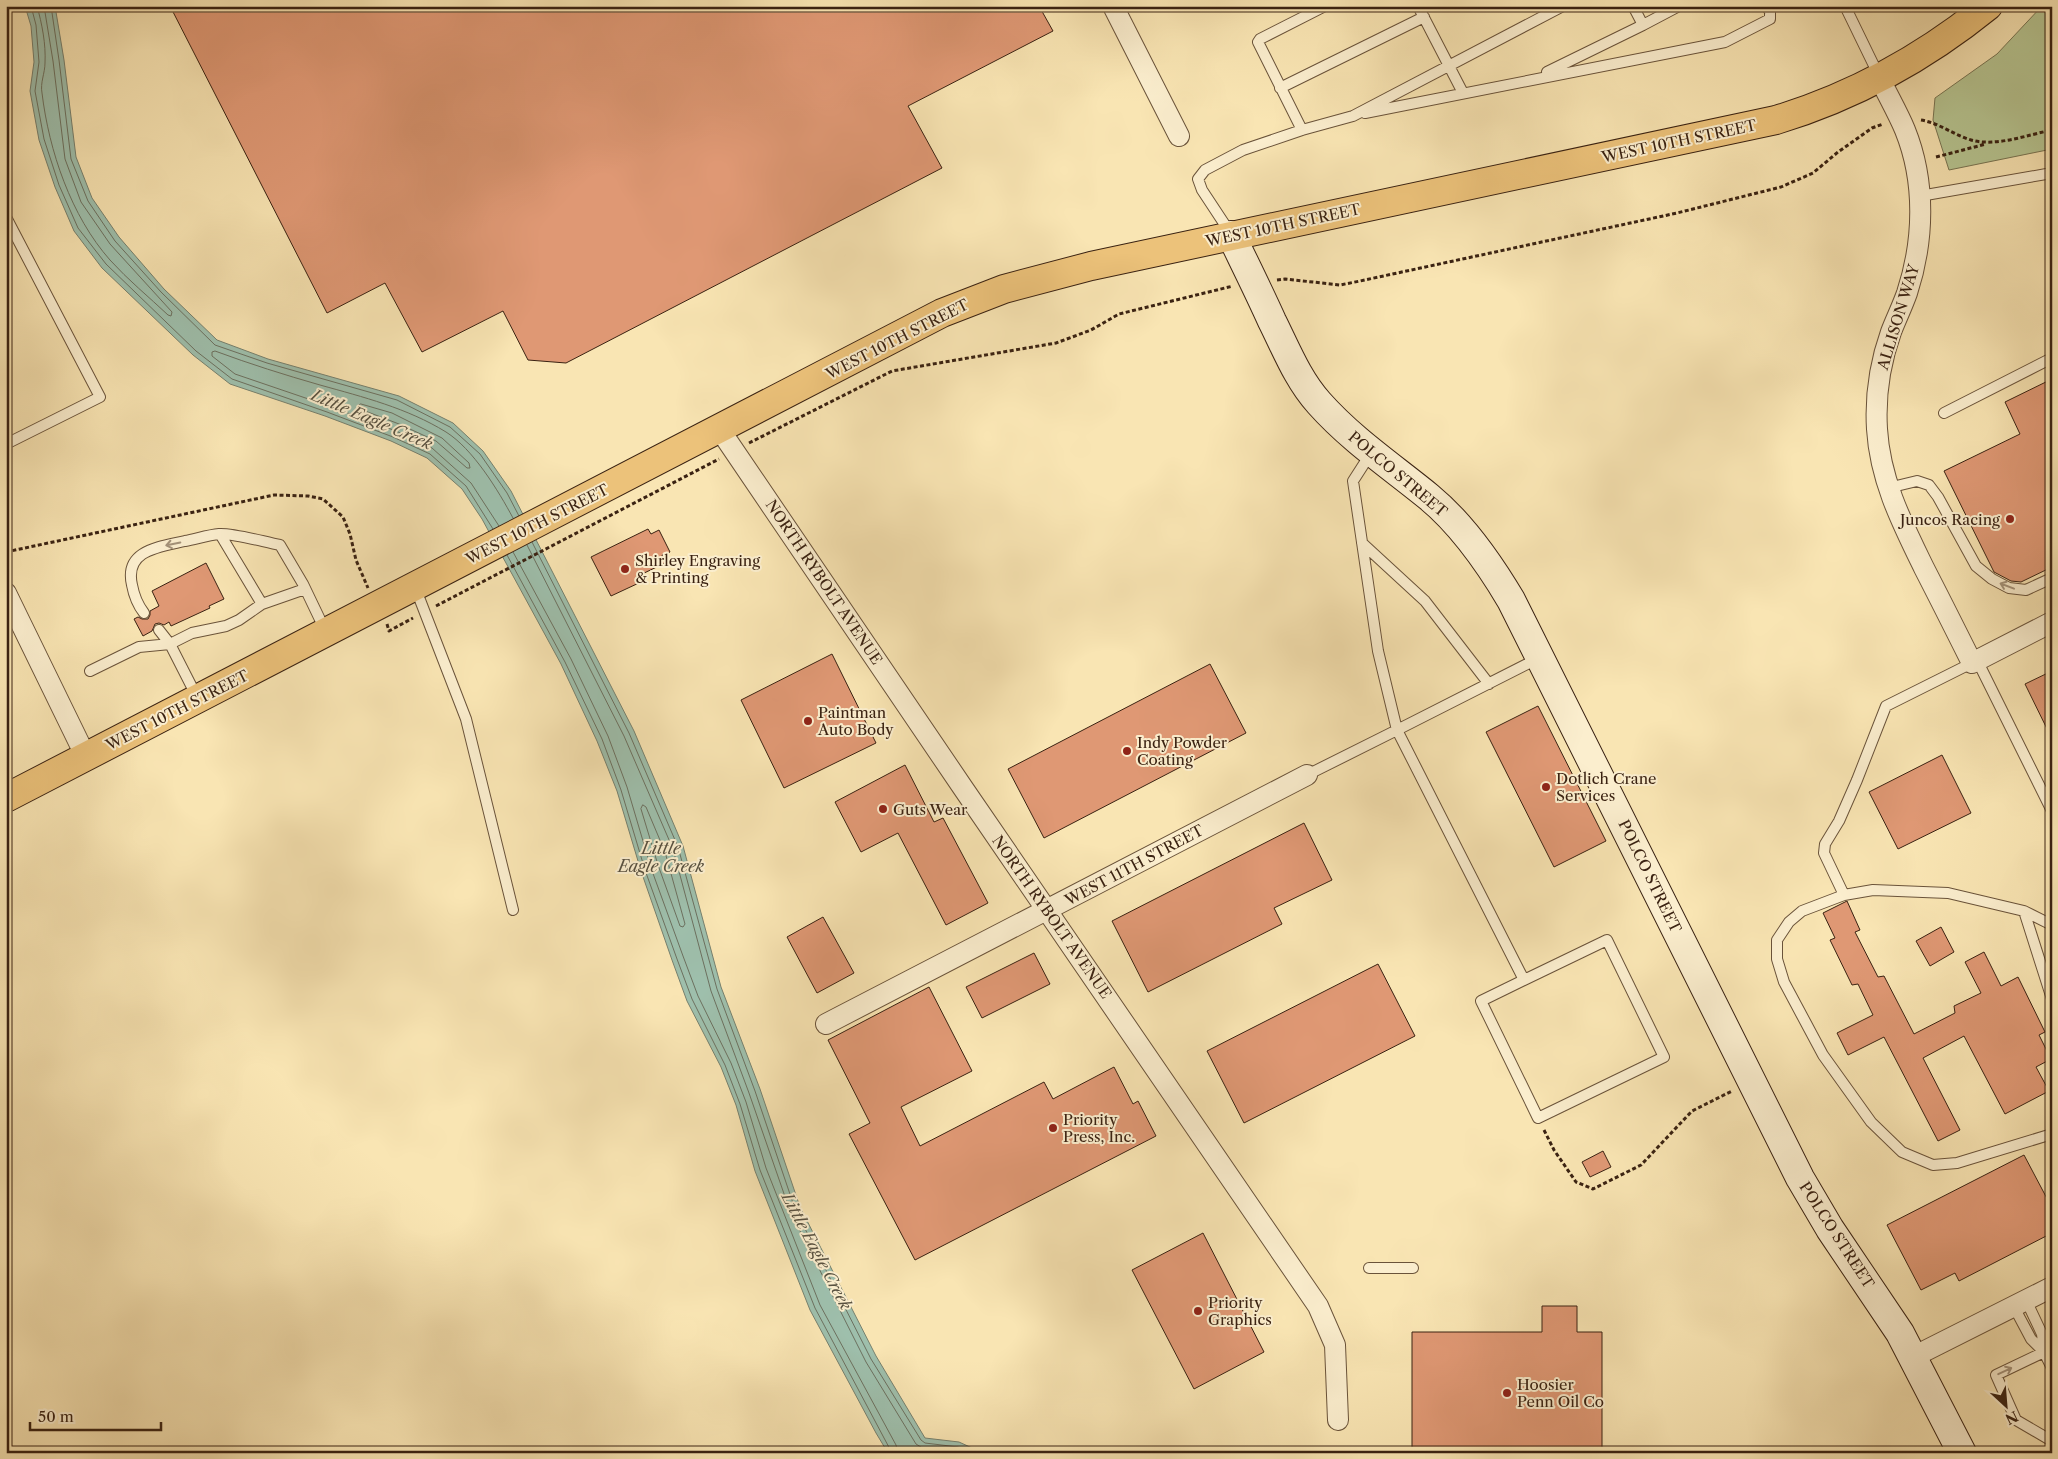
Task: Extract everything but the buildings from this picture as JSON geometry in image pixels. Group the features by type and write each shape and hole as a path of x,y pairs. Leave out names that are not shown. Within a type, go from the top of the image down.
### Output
{"main road":[{"name":"WEST 10TH STREET","path":"6,798 415,587 448,584 574,505 727,440 942,314 1004,289 1090,266 1745,128 1807,111 1880,79 1934,47 1988,6"}],"street":[{"path":"1113,6 1179,136"},
{"name":"ALLISON WAY","path":"1880,79 1900,120 1911,149 1919,183 1921,219 1919,244 1914,268 1907,294 1888,343 1878,383 1877,430 1888,488 1902,524 1974,661"},
{"name":"POLCO STREET","path":"1231,235 1292,363 1318,402 1346,432 1429,498 1469,539 1512,600 1812,1200 1890,1316 1962,1453"},
{"name":"NORTH RYBOLT AVENUE","path":"727,440 1318,1306 1335,1345 1338,1420"},
{"path":"6,593 86,757"},
{"path":"1974,661 2052,622"},
{"name":"WEST 11TH STREET","path":"826,1024 1307,775"},
{"path":"1913,1357 2052,1287"}],"lane":[{"path":"1302,130 1258,42 1260,39 1325,6"},
{"path":"1418,6 1463,93"},
{"path":"1353,116 1563,6"},
{"path":"1633,6 1642,24"},
{"path":"1534,78 1679,6"},
{"path":"1231,235 1202,190 1198,179 1204,170 1244,150 1302,130 1353,116 1534,78 1725,42 1770,19 1770,12 1767,6"},
{"path":"1845,6 1880,79"},
{"path":"1280,88 1424,16"},
{"path":"1920,196 2052,173"},
{"path":"6,217 100,397 6,444"},
{"path":"1944,413 2052,358"},
{"path":"1371,453 1353,481 1378,652 1397,730 1524,980"},
{"path":"1888,488 1917,481 1929,485 1938,497 1976,566 1992,579 2009,588 2026,590 2052,578"},
{"path":"220,534 262,604"},
{"path":"144,613 135,598 131,582 130,568 134,560 154,548 220,534 280,545 327,632"},
{"path":"1362,544 1425,600 1489,684"},
{"path":"415,587 466,719 513,910"},
{"path":"90,671 139,647 170,644 192,633 216,629 240,620 262,604 305,589"},
{"path":"158,630 170,644 198,699"},
{"path":"1307,775 1540,658"},
{"path":"1844,895 1824,853 1825,844 1839,821 1886,706 1974,661 2052,811"},
{"path":"2052,925 2024,911 1948,893 1873,890 1844,895 1802,911 1789,922 1777,940 1777,959 1784,982 1823,1055 1871,1122 1902,1152 1933,1165 1957,1163 2052,1134"},
{"path":"2024,911 2052,999"},
{"path":"1606,940 1664,1057 1538,1118 1481,1001 1524,980 1606,940"},
{"path":"1369,1268 1413,1268"},
{"path":"2020,1303 2031,1339 2044,1352 2052,1368"},
{"path":"2044,1352 1996,1375 2016,1420 2052,1441"}],"path":[{"path":"448,584 586,529 727,440 892,371 1056,343 1091,330 1119,314 1226,287 1285,279 1340,285 1677,213 1781,188 1814,172 1872,128 1906,118 1930,122 1965,138 1989,143"},
{"path":"1936,157 1989,143 2052,130"},
{"path":"1538,1118 1554,1150 1576,1182 1593,1189 1641,1165 1692,1111 1752,1081"}],"green space":[{"path":"2042,6 2052,6 2052,149 1949,170 1933,120 1935,98 1997,54"}],"water":[{"name":"Little Eagle Creek","path":"25,6 55,6 76,157 92,198 119,237 164,289 217,340 268,359 399,396 453,423 483,451 511,491 634,731 683,846 721,987 760,1089 800,1207 876,1356 925,1438 959,1442 983,1453 944,1453 933,1450 935,1453 888,1453 810,1310 755,1171 736,1105 721,1067 687,1001 641,871 617,791 597,741 561,664 482,519 462,489 427,458 391,441 325,416 230,384 193,355 102,268 74,231 55,187 39,140 30,91 34,62 31,26"}],"place":[{"name":"Juncos Racing","path":"2010,519"},
{"name":"Shirley Engraving & Printing","path":"625,569"},
{"name":"Paintman Auto Body","path":"808,721"},
{"name":"Indy Powder Coating","path":"1127,751"},
{"name":"Dotlich Crane Services","path":"1546,787"},
{"name":"Guts Wear","path":"883,809"},
{"name":"Priority Press, Inc.","path":"1053,1128"},
{"name":"Priority Graphics","path":"1198,1311"},
{"name":"Hoosier Penn Oil Co","path":"1507,1393"}]}
